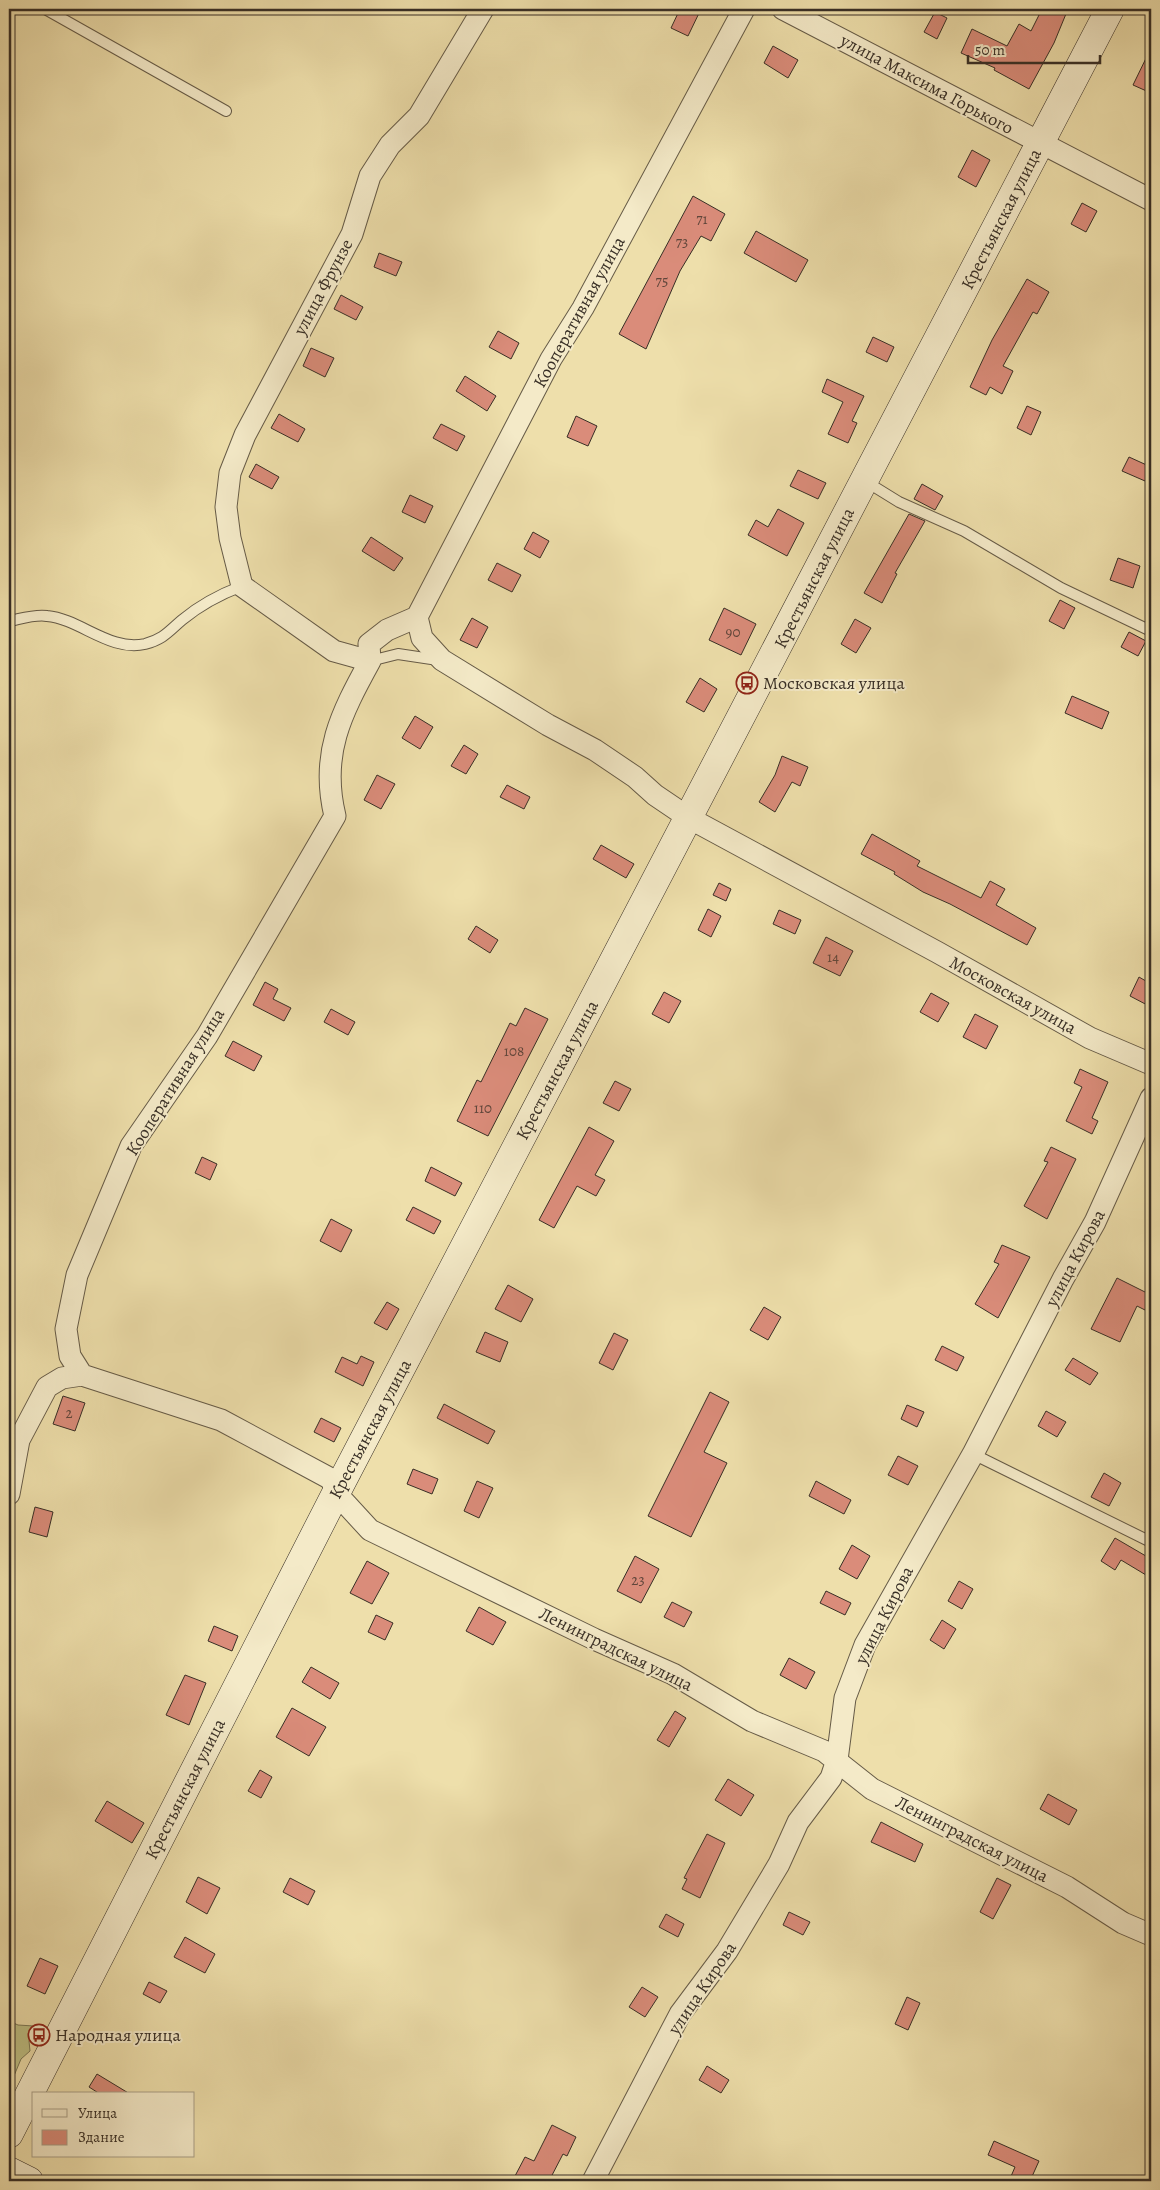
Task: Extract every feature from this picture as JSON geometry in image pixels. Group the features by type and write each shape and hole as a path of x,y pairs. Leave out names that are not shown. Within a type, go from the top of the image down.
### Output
{"street":[{"name":"улица Фрунзе","path":"242,586 230,538 226,507 230,473 244,435 352,234 370,176 390,145 419,116 482,9"},
{"name":"Кооперативная улица","path":"417,617 551,359 583,308 744,9"},
{"name":"улица Максима Горького","path":"783,9 1151,200"},
{"name":"Крестьянская улица","path":"9,2134 336,1493 1110,9"},
{"path":"242,586 334,651 370,661 369,644 387,630 417,617"},
{"name":"Московская улица","path":"417,617 422,638 442,660 548,725 595,750 635,776 655,795 689,818 937,952 1090,1038 1151,1064"},
{"name":"Кооперативная улица","path":"82,1375 70,1356 66,1329 77,1275 131,1146 207,1036 335,816 329,779 332,745 343,710 370,661"},
{"name":"улица Кирова","path":"594,2181 680,2014 727,1951 779,1864 798,1822 831,1778 837,1760 845,1698 865,1645 973,1454 1063,1279 1095,1222 1151,1098"},
{"path":"9,1494 19,1440 47,1387 62,1378 82,1375"},
{"name":"Ленинградская улица","path":"82,1375 221,1420 330,1479 336,1493 370,1530 594,1639 673,1674 752,1721 824,1751 872,1789 1067,1887 1123,1923 1151,1935"},
{"path":"9,2171 29,2181"}],"lane":[{"path":"44,9 226,111"},
{"path":"864,481 899,502 964,531 1061,588 1151,631"},
{"path":"9,621 46,615 86,628 118,644 143,644 167,636 183,619 221,594 242,586"},
{"path":"370,661 398,654 442,660"},
{"path":"973,1454 1151,1542"}],"green space":[{"path":"9,2021 18,2025 34,2026 29,2041 30,2051 21,2059 11,2083 9,2083"}],"building":[{"path":"680,9 701,9 688,36 671,28"},
{"path":"1042,9 1068,9 1054,43 1029,89 994,70 995,68 961,53 972,29 1007,46 1019,24 1031,31"},
{"path":"935,12 947,18 937,39 924,32"},
{"path":"773,46 798,60 788,78 764,63"},
{"path":"1151,48 1151,93 1133,85"},
{"path":"972,150 990,160 976,187 958,177"},
{"path":"693,196 725,214 711,241 701,236 680,271 646,349 619,334"},
{"path":"1082,203 1097,211 1086,232 1071,224"},
{"path":"756,231 808,260 796,282 744,253"},
{"path":"379,253 402,262 396,276 374,267"},
{"path":"1027,279 1049,292 1037,314 1033,312 1003,366 1013,371 1002,394 990,387 986,395 970,387 992,340"},
{"path":"341,295 363,307 356,320 334,309"},
{"path":"498,331 519,343 511,359 489,347"},
{"path":"873,337 894,347 887,362 866,352"},
{"path":"311,348 334,358 325,377 303,366"},
{"path":"465,376 496,396 487,411 456,391"},
{"path":"827,379 864,396 852,421 857,423 848,443 828,434 843,402 822,392"},
{"path":"1027,406 1041,412 1031,435 1017,428"},
{"path":"279,414 305,429 298,442 271,428"},
{"path":"576,416 597,426 588,446 567,437"},
{"path":"441,424 465,436 457,451 433,438"},
{"path":"1129,457 1151,467 1145,481 1122,471"},
{"path":"256,464 279,477 272,489 249,477"},
{"path":"798,470 826,483 818,499 790,486"},
{"path":"922,484 943,496 935,510 914,499"},
{"path":"410,495 433,506 425,523 402,512"},
{"path":"778,509 804,523 787,556 748,535 756,520 768,527"},
{"path":"909,514 925,521 895,573 897,574 882,603 864,593"},
{"path":"533,532 549,541 540,558 524,549"},
{"path":"371,537 403,558 394,571 362,551"},
{"path":"1118,558 1140,566 1133,588 1110,580"},
{"path":"497,563 521,575 512,592 488,580"},
{"path":"1060,600 1075,608 1064,629 1049,621"},
{"path":"724,608 756,624 741,655 709,640"},
{"path":"472,618 488,627 477,648 460,640"},
{"path":"855,619 871,628 856,653 841,644"},
{"path":"1129,632 1146,641 1138,656 1121,647"},
{"path":"700,678 717,689 704,712 686,702"},
{"path":"1072,696 1109,712 1102,729 1065,713"},
{"path":"415,716 433,727 420,749 402,738"},
{"path":"464,745 478,754 466,774 451,766"},
{"path":"782,756 808,767 800,786 792,782 775,812 759,802 775,775"},
{"path":"377,775 395,784 381,809 364,800"},
{"path":"507,785 530,797 524,809 500,797"},
{"path":"872,834 920,861 917,866 981,898 990,881 1005,889 996,905 1036,928 1027,945 950,904 923,892 894,874 895,872 861,854"},
{"path":"601,845 634,864 626,878 593,859"},
{"path":"719,883 731,889 726,901 713,895"},
{"path":"708,909 721,916 711,937 698,930"},
{"path":"779,910 801,920 795,934 773,924"},
{"path":"476,926 498,940 490,953 468,939"},
{"path":"826,937 853,951 840,976 813,963"},
{"path":"1139,977 1151,984 1151,1007 1130,996"},
{"path":"265,982 278,989 273,999 291,1008 284,1021 253,1005"},
{"path":"664,992 681,1001 669,1023 652,1014"},
{"path":"931,993 949,1003 938,1022 920,1012"},
{"path":"525,1008 548,1019 488,1136 457,1121 477,1080 481,1082 510,1023 516,1026"},
{"path":"331,1009 355,1022 348,1035 324,1022"},
{"path":"975,1014 998,1026 986,1049 963,1037"},
{"path":"233,1041 262,1056 254,1071 225,1056"},
{"path":"1080,1069 1108,1082 1092,1118 1098,1121 1092,1134 1066,1121 1082,1087 1074,1083"},
{"path":"615,1081 631,1089 619,1111 603,1103"},
{"path":"589,1127 614,1141 595,1175 605,1180 596,1196 577,1186 554,1228 539,1220"},
{"path":"1051,1147 1076,1159 1047,1219 1024,1206 1048,1162 1044,1161"},
{"path":"202,1157 217,1164 210,1180 195,1173"},
{"path":"431,1167 462,1183 455,1196 425,1181"},
{"path":"413,1207 441,1221 434,1234 406,1220"},
{"path":"331,1219 352,1230 341,1252 320,1241"},
{"path":"1002,1245 1030,1257 998,1318 975,1304 999,1264 994,1262"},
{"path":"1117,1278 1151,1295 1145,1310 1137,1306 1120,1342 1091,1329"},
{"path":"508,1285 533,1299 521,1322 495,1309"},
{"path":"387,1302 399,1309 387,1330 374,1323"},
{"path":"764,1307 781,1317 768,1340 750,1330"},
{"path":"485,1332 508,1342 500,1362 476,1352"},
{"path":"614,1333 628,1340 613,1370 599,1363"},
{"path":"942,1346 964,1357 957,1371 935,1360"},
{"path":"361,1356 374,1362 363,1386 335,1372 342,1357 357,1364"},
{"path":"1073,1358 1098,1373 1090,1385 1065,1370"},
{"path":"710,1392 729,1402 704,1452 727,1463 691,1537 648,1516"},
{"path":"63,1396 85,1403 75,1431 53,1424"},
{"path":"444,1404 495,1431 488,1444 437,1418"},
{"path":"907,1405 924,1412 917,1427 901,1419"},
{"path":"1046,1411 1066,1422 1057,1437 1038,1426"},
{"path":"321,1418 341,1428 334,1442 314,1432"},
{"path":"898,1456 918,1466 908,1485 888,1475"},
{"path":"413,1469 438,1479 432,1494 407,1484"},
{"path":"1104,1473 1121,1483 1109,1506 1091,1497"},
{"path":"477,1481 493,1488 479,1518 464,1511"},
{"path":"816,1481 851,1500 844,1514 809,1496"},
{"path":"35,1507 53,1512 47,1537 29,1532"},
{"path":"1115,1538 1151,1559 1151,1578 1121,1560 1115,1570 1101,1561"},
{"path":"852,1545 870,1556 857,1579 839,1569"},
{"path":"635,1556 659,1569 641,1603 617,1591"},
{"path":"367,1561 389,1573 372,1604 350,1593"},
{"path":"959,1581 973,1589 962,1609 948,1601"},
{"path":"826,1591 851,1603 845,1615 820,1603"},
{"path":"672,1602 692,1612 684,1627 664,1617"},
{"path":"479,1607 506,1622 493,1645 466,1631"},
{"path":"376,1615 393,1623 385,1640 368,1632"},
{"path":"942,1620 956,1629 944,1649 930,1640"},
{"path":"214,1626 238,1636 232,1651 208,1641"},
{"path":"789,1658 815,1672 806,1689 780,1675"},
{"path":"311,1667 339,1683 330,1699 302,1682"},
{"path":"185,1675 206,1683 189,1725 166,1715"},
{"path":"292,1708 326,1727 309,1756 276,1737"},
{"path":"675,1711 686,1718 669,1747 657,1740"},
{"path":"260,1770 272,1777 261,1798 248,1791"},
{"path":"728,1779 754,1795 741,1816 715,1800"},
{"path":"1048,1794 1077,1810 1069,1825 1040,1809"},
{"path":"107,1801 144,1823 132,1843 95,1821"},
{"path":"881,1822 923,1844 915,1862 871,1842"},
{"path":"707,1834 725,1843 700,1898 682,1889 687,1879 684,1878"},
{"path":"198,1877 220,1888 207,1914 186,1902"},
{"path":"290,1878 315,1891 308,1905 283,1892"},
{"path":"997,1878 1011,1885 993,1919 980,1912"},
{"path":"789,1912 810,1922 803,1935 783,1925"},
{"path":"666,1914 684,1924 678,1937 659,1927"},
{"path":"185,1937 215,1954 205,1973 174,1957"},
{"path":"40,1958 58,1966 45,1994 27,1986"},
{"path":"149,1982 167,1991 160,2003 143,1994"},
{"path":"642,1987 658,1997 645,2017 629,2007"},
{"path":"907,1997 920,2003 908,2030 895,2024"},
{"path":"707,2066 729,2080 721,2093 699,2080"},
{"path":"97,2074 127,2092 97,2092 89,2087"},
{"path":"552,2125 576,2137 567,2156 563,2154 549,2181 525,2181 515,2176 525,2157 534,2161"},
{"path":"994,2141 1039,2161 1030,2181 1009,2181 1015,2167 988,2155"}],"place":[{"name":"Московская улица","path":"747,683"},
{"name":"Народная улица","path":"39,2035"}]}
